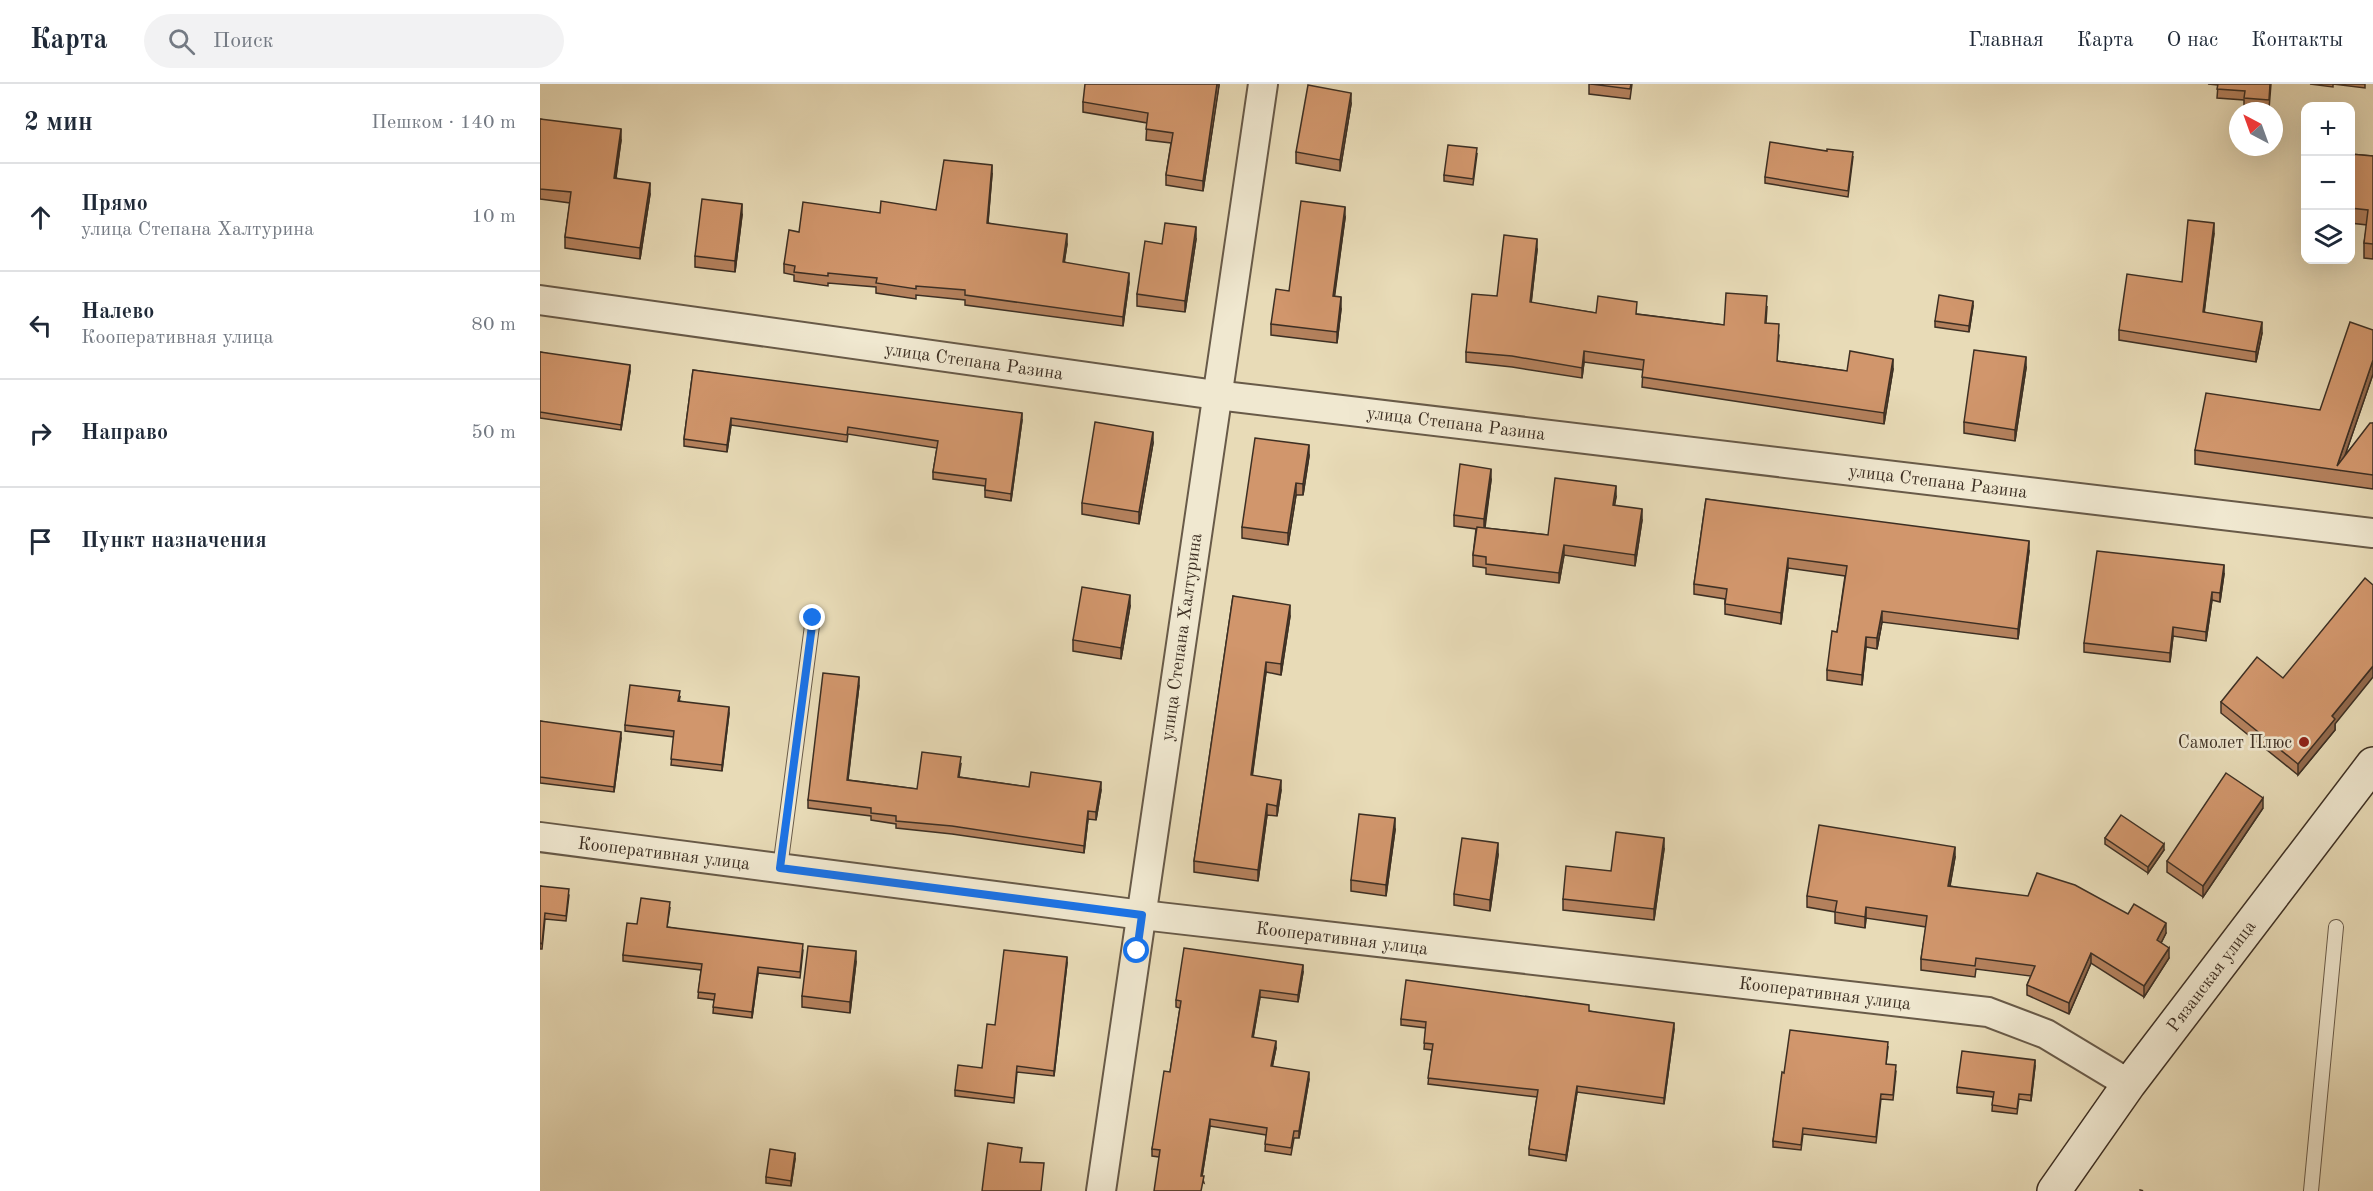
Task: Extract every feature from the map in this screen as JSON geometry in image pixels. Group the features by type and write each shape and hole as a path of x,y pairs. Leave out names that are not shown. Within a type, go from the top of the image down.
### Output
{"main road":[{"name":"Рязанская улица","path":"2054,1191 2129,1084 2373,764"}],"street":[{"name":"улица Степана Халтурина","path":"1101,1191 1263,84"},
{"name":"улица Степана Разина","path":"540,300 1216,395 2373,532"},
{"name":"Кооперативная улица","path":"540,837 1142,915 1988,1012 2046,1034 2129,1084"}],"lane":[{"path":"780,868 813,618"},
{"path":"2311,1191 2336,927"}],"building":[{"path":"1085,84 1217,84 1203,181 1166,175 1173,133 1146,129 1148,113 1083,102"},
{"path":"1591,84 1631,84 1630,89"},
{"path":"2218,84 2270,84 2269,100 2244,98 2245,91 2217,89"},
{"path":"1308,85 1351,93 1340,160 1296,152"},
{"path":"540,119 621,129 614,178 650,183 640,248 565,237 571,192 540,189"},
{"path":"1770,142 1827,151 1827,149 1853,152 1848,191 1765,177"},
{"path":"1448,145 1477,148 1473,179 1444,175"},
{"path":"2355,154 2373,156 2373,244 2364,243 2368,210 2355,209"},
{"path":"944,160 992,165 987,223 1067,234 1063,262 1129,273 1123,317 965,295 965,290 916,286 916,289 876,283 877,278 794,272 795,266 784,264 789,230 799,232 803,202 880,213 881,201 936,210"},
{"path":"702,199 742,204 735,261 695,256"},
{"path":"1301,201 1345,207 1333,296 1341,297 1337,332 1271,324 1276,289 1289,291"},
{"path":"2188,220 2214,223 2203,312 2262,322 2256,352 2119,330 2127,274 2182,282"},
{"path":"1165,223 1196,227 1185,301 1137,294 1145,241 1162,244"},
{"path":"1504,235 1537,239 1530,302 1596,313 1598,296 1637,302 1636,314 1724,325 1726,293 1767,296 1765,323 1779,324 1777,361 1847,371 1850,351 1893,359 1884,413 1642,377 1644,360 1584,351 1582,368 1512,356 1466,352 1472,294 1497,296"},
{"path":"1939,295 1973,301 1969,326 1935,321"},
{"path":"2350,322 2373,330 2373,360 2337,466 2370,423 2373,423 2373,475 2195,450 2206,393 2320,410"},
{"path":"1974,350 2026,357 2015,430 1964,422"},
{"path":"540,352 630,365 621,425 540,412"},
{"path":"693,370 1022,413 1011,494 985,490 986,479 933,472 938,441 848,427 847,435 731,418 727,445 684,439"},
{"path":"1095,422 1153,432 1139,512 1082,503"},
{"path":"1255,438 1309,445 1303,484 1296,483 1288,533 1242,527"},
{"path":"1460,464 1491,469 1484,519 1454,515"},
{"path":"1555,478 1616,486 1613,505 1642,509 1635,555 1564,545 1559,573 1486,564 1486,557 1473,555 1477,527 1548,535"},
{"path":"1706,499 2029,541 2018,629 1882,611 1877,638 1866,637 1862,675 1827,670 1832,631 1837,632 1847,566 1788,558 1781,613 1725,604 1727,589 1694,584"},
{"path":"2097,551 2224,565 2220,593 2212,592 2206,632 2173,627 2170,653 2084,643"},
{"path":"2365,578 2373,585 2373,666 2332,716 2335,719 2298,764 2221,702 2257,657 2283,678"},
{"path":"1082,587 1130,595 1121,648 1073,640"},
{"path":"1233,596 1290,605 1281,664 1266,662 1251,775 1281,780 1277,806 1267,804 1258,870 1194,861"},
{"path":"823,673 859,677 847,780 917,789 922,752 961,757 958,777 1029,787 1031,772 1101,782 1096,812 1088,811 1084,846 952,826 896,821 896,816 871,813 871,808 808,800"},
{"path":"630,685 680,691 678,701 729,707 722,765 671,759 674,731 625,725"},
{"path":"540,721 621,732 614,787 540,777"},
{"path":"2226,773 2263,798 2203,886 2167,861"},
{"path":"1359,814 1395,818 1386,885 1351,880"},
{"path":"2121,815 2164,844 2148,867 2105,838"},
{"path":"1819,825 1955,847 1948,886 2028,896 2037,873 2075,885 2128,914 2134,904 2166,923 2157,940 2169,948 2144,986 2091,953 2069,1003 2027,985 2035,966 1976,958 1975,966 1921,959 1927,916 1866,907 1865,917 1835,912 1837,901 1807,896"},
{"path":"1616,832 1664,838 1654,909 1563,899 1566,866 1611,871"},
{"path":"1462,838 1498,843 1490,900 1454,894"},
{"path":"540,886 569,889 566,916 545,913 542,944 540,943"},
{"path":"641,898 670,902 667,927 803,944 800,972 758,967 752,1012 713,1007 715,994 698,992 702,964 623,955 627,923 637,924"},
{"path":"808,946 856,951 850,1002 802,996"},
{"path":"1184,948 1303,965 1298,995 1260,990 1252,1037 1276,1041 1271,1066 1309,1072 1299,1131 1294,1131 1291,1148 1265,1144 1267,1128 1210,1119 1201,1176 1204,1176 1201,1191 1154,1191 1160,1150 1152,1149 1164,1071 1170,1072 1181,1001 1176,1000"},
{"path":"1004,950 1067,957 1054,1071 1017,1066 1014,1098 955,1090 958,1065 982,1068 987,1024 995,1025"},
{"path":"1406,980 1589,1005 1589,1011 1674,1023 1664,1098 1577,1086 1566,1155 1529,1149 1538,1090 1428,1078 1433,1044 1424,1043 1426,1022 1401,1019"},
{"path":"1790,1030 1888,1042 1886,1064 1896,1065 1893,1095 1881,1094 1876,1137 1803,1128 1801,1145 1773,1141"},
{"path":"1962,1051 2035,1060 2031,1095 2019,1094 2017,1109 1992,1105 1994,1092 1957,1087"},
{"path":"988,1143 1022,1148 1020,1162 1044,1163 1041,1191 982,1191"},
{"path":"770,1149 795,1153 791,1181 766,1177"}],"place":[{"name":"Самолет Плюс","path":"2304,742"}],"route":[{"path":"813,618 780,868 1142,915 1137,951"}]}
